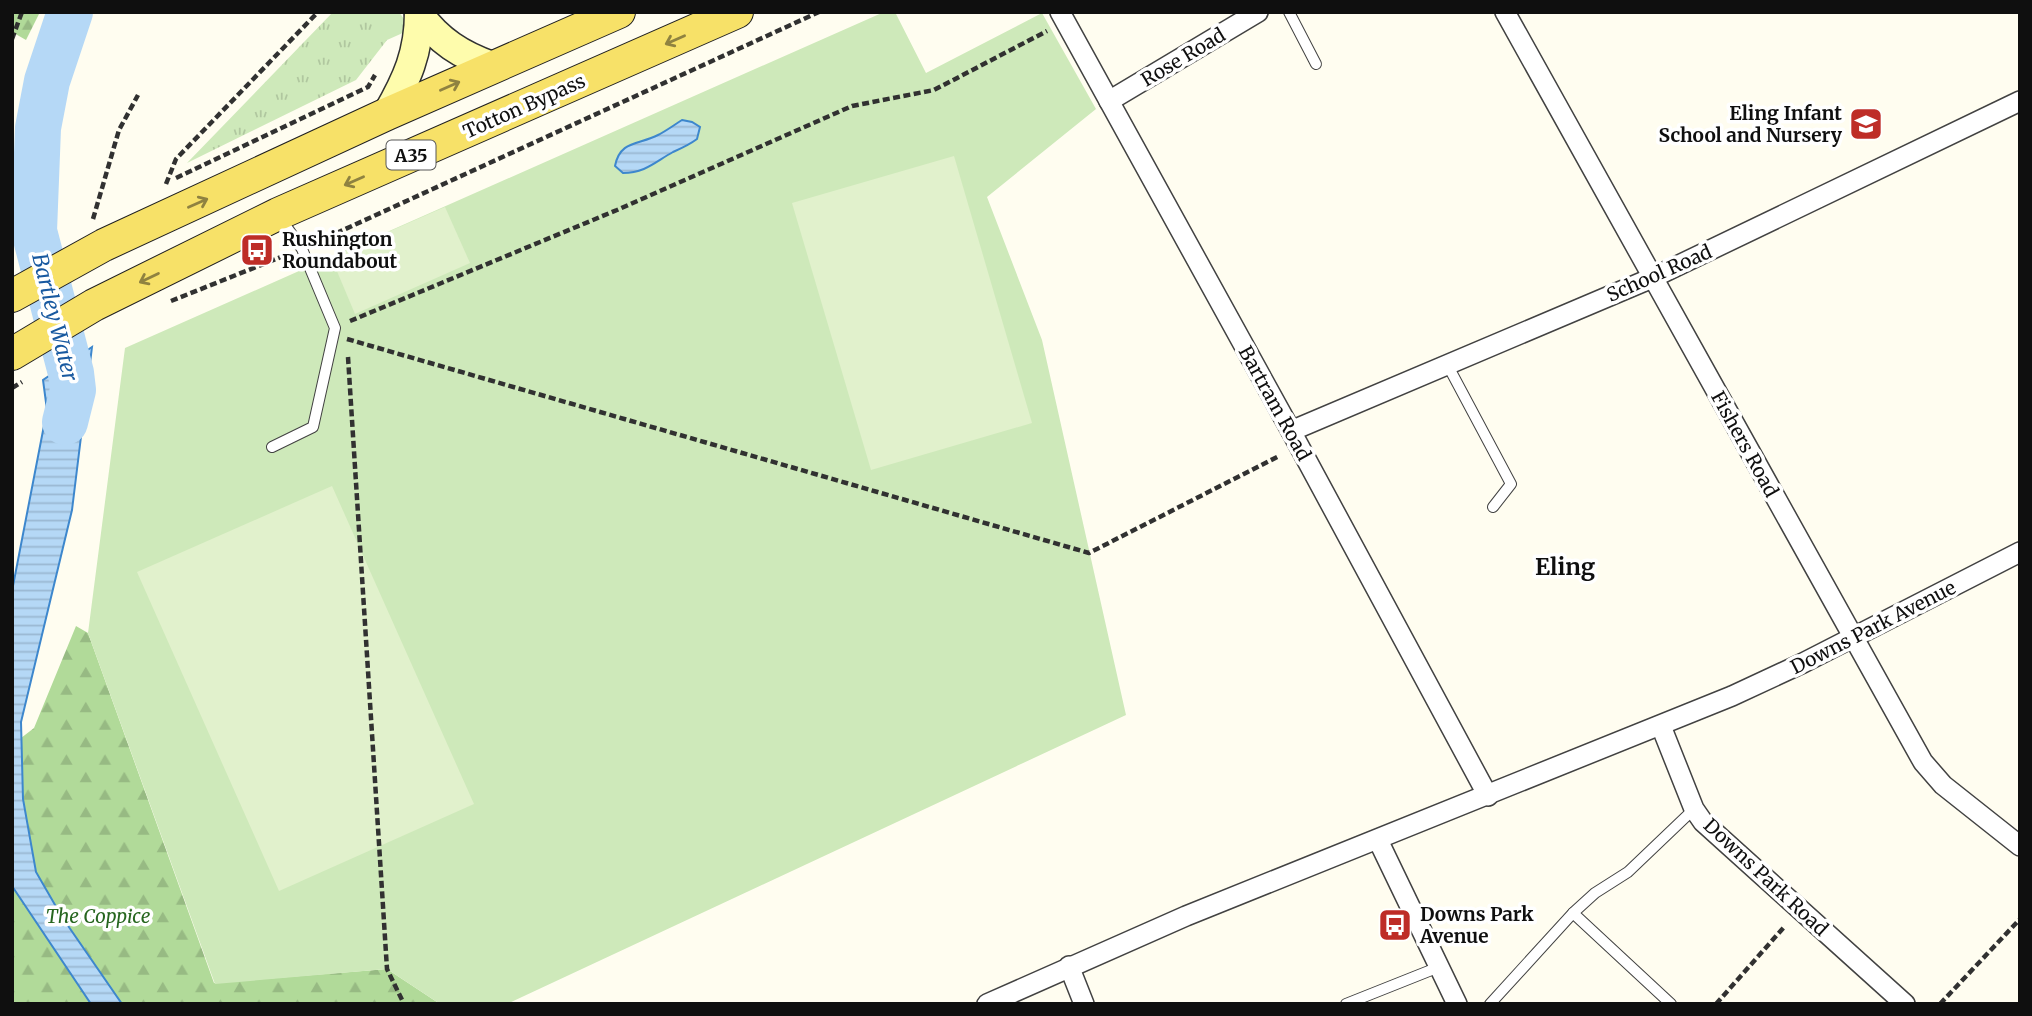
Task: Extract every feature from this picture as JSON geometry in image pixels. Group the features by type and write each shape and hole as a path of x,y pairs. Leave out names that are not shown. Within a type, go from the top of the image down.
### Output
{"main road":[{"name":"A35","path":"12,296 92,252 492,66 619,12"},
{"name":"Totton Bypass","path":"17,363 90,308 278,214 737,12"},
{"path":"419,13 433,33 454,48 492,66"},
{"path":"387,114 411,69 419,13"}],"street":[{"name":"Rose Road","path":"1109,101 1258,12"},
{"name":"Fishers Road","path":"1505,12 1923,762 1932,775 2020,846"},
{"name":"Bartram Road","path":"1062,17 1295,438 1488,796"},
{"name":"School Road","path":"1295,438 1447,364 1652,278 2020,101"},
{"name":"Downs Park Avenue","path":"987,1004 1186,916 1661,726 1803,663 2020,552"},
{"name":"Downs Park Road","path":"1661,726 1694,809 1703,822 1905,1004"},
{"path":"1378,839 1457,1004"},
{"path":"1069,966 1084,1004"}],"lane":[{"path":"1289,12 1315,64"},
{"path":"272,447 313,427 335,328 302,249 278,214"},
{"path":"1447,364 1511,484 1493,507"},
{"path":"1490,1004 1573,913 1595,893 1628,872 1694,809"},
{"path":"1573,913 1671,1004"},
{"path":"1346,1004 1439,967"}],"path":[{"path":"12,39 22,12"},
{"path":"166,184 176,159 318,12"},
{"path":"167,303 302,249 819,12"},
{"path":"335,328 617,210 852,106 934,90 1062,17"},
{"path":"157,189 185,172 368,87 380,69"},
{"path":"104,215 93,220 119,130 138,95"},
{"path":"404,1004 387,969 347,339 1089,553 1295,438"},
{"path":"12,388 17,363"},
{"path":"1716,1004 1800,909"},
{"path":"1940,1004 2020,919"}],"green space":[{"path":"12,12 40,12 26,40 12,32"},
{"path":"333,12 399,12 404,19 405,32 387,40 356,80 187,163"},
{"path":"884,12 895,12 926,73 1042,13 1096,109 987,197 1042,340 1126,715 507,1004 440,1004 387,969 215,984 88,633 125,348"},
{"path":"954,156 1032,423 871,470 792,203"},
{"path":"445,207 470,263 355,314 331,257"},
{"path":"332,486 474,804 279,891 137,572"},
{"name":"The Coppice","path":"76,626 88,633 214,983 387,969 440,1004 12,1004 12,745 34,728"}],"water":[{"path":"682,120 700,127 697,139 638,171 623,173 615,166 626,147 658,135"},
{"path":"92,347 72,510 21,722 23,799 36,872 62,917 122,1004 91,1004 12,886 12,591 47,410 43,380"}],"waterway":[{"name":"Bartley Water","path":"65,422 73,390 71,373 34,231 38,128 47,81 70,12"}],"place":[{"name":"Eling Infant School and Nursery","path":"1866,124"},
{"name":"Rushington Roundabout","path":"257,250"},
{"name":"Downs Park Avenue","path":"1395,925"}],"district":[{"name":"Eling","path":"1565,566"}]}
